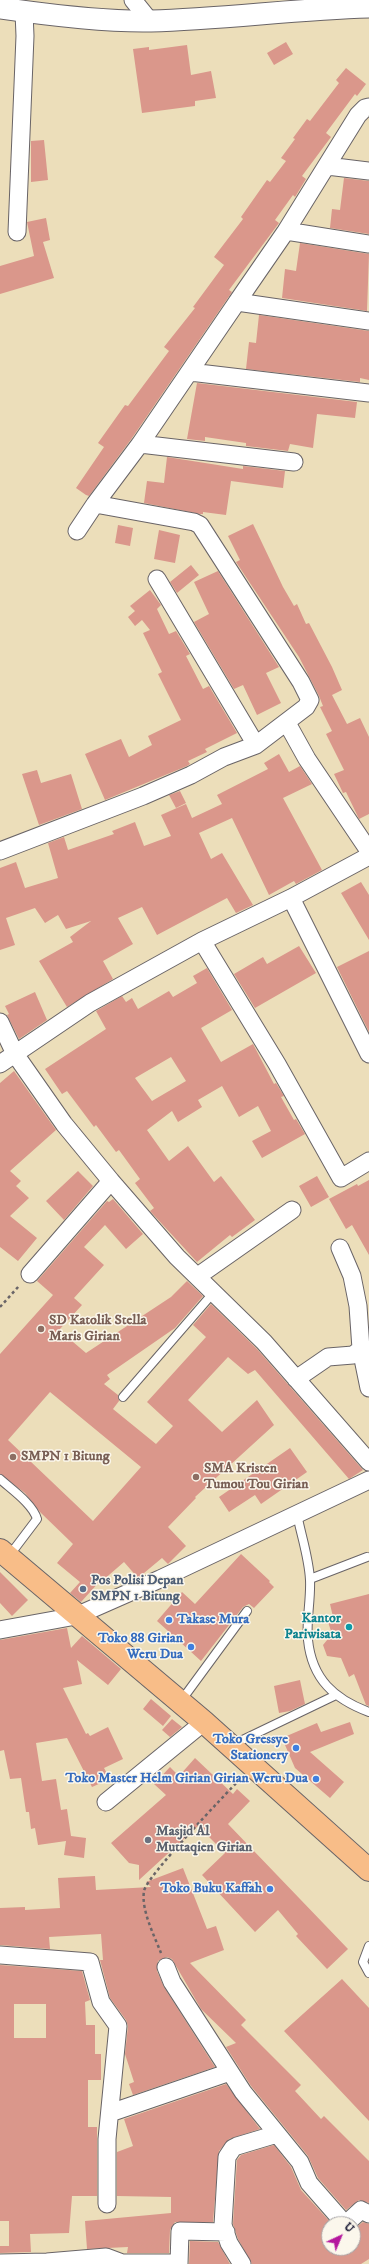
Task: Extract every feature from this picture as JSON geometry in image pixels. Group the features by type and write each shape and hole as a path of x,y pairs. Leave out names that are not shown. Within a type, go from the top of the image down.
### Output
{"highway":[{"path":"4,1554 231,1745 369,1870"}],"street":[{"path":"133,0 150,21"},
{"path":"0,8 24,12 150,21 317,9 369,7"},
{"path":"17,232 25,36 24,12"},
{"path":"77,531 95,504 140,444 286,231 358,115 365,108 369,107"},
{"path":"327,166 369,171"},
{"path":"286,231 369,244"},
{"path":"237,302 369,321"},
{"path":"190,372 369,393"},
{"path":"140,444 294,462"},
{"path":"0,851 143,796 191,775 224,757 256,745 287,723 306,707 310,700 308,694 200,525 95,504"},
{"path":"157,579 256,745"},
{"path":"287,723 307,759 369,851"},
{"path":"0,1064 90,1002 202,940 291,898 369,856"},
{"path":"291,898 369,1054"},
{"path":"202,940 277,1064 341,1178 369,1161"},
{"path":"0,1022 15,1054 64,1124 111,1181 177,1256 264,1342 369,1462"},
{"path":"30,1274 111,1181"},
{"path":"198,1276 292,1210"},
{"path":"340,1248 352,1276 358,1306 361,1349 369,1388"},
{"path":"296,1379 328,1357 353,1356 361,1349"},
{"path":"0,1630 76,1616 369,1480"},
{"path":"106,1802 204,1722"},
{"path":"0,1955 88,1961 91,1963 94,1985 101,2002 118,2026 107,2139 107,2204"},
{"path":"166,1967 172,1982 243,2092 300,2162 309,2183 342,2222 346,2224 363,2209 369,2214"},
{"path":"110,2113 230,2072"},
{"path":"242,2264 229,2243 223,2225 223,2204 227,2157 237,2146 277,2134"},
{"path":"0,2263 47,2262 106,2257 122,2263 179,2264 180,2231 226,2232"}],"lane":[{"path":"123,1397 214,1292"},
{"path":"0,1479 27,1504 37,1519 4,1554"},
{"path":"297,1514 310,1579 308,1641 319,1678 336,1695 353,1706 369,1712"},
{"path":"310,1579 367,1557"},
{"path":"180,1702 247,1611"},
{"path":"231,1745 336,1695"},
{"path":"369,1946 363,1962 369,1973"}],"path":[{"path":"0,1308 30,1274"},
{"path":"166,1967 149,1920 143,1897 144,1889 156,1871 253,1765"}],"building":[{"path":"286,42 293,54 274,65 267,53"},
{"path":"187,45 191,75 211,71 216,98 195,101 195,106 142,113 133,49 149,47 149,50"},
{"path":"346,68 366,84 357,96 355,94 326,133 331,137 302,176 306,179 295,197 293,195 275,220 279,223 229,290 232,292 132,438 89,496 86,495 76,488 104,447 98,443 125,405 128,406 169,351 164,347 195,308 193,307 224,265 214,257 243,219 241,217 267,180 270,182 286,161 281,158 295,139 293,138 307,119 310,121 339,83 336,80"},
{"path":"44,140 48,180 31,182 31,141"},
{"path":"344,178 369,181 369,234 330,228 332,209 340,210"},
{"path":"46,218 50,240 43,242 54,278 0,294 0,266 34,256 27,222"},
{"path":"300,243 369,254 367,311 282,298 285,269 296,271"},
{"path":"259,315 369,331 369,380 360,378 360,382 246,369 249,342 256,343"},
{"path":"197,383 357,402 355,418 317,414 313,448 290,444 288,451 246,446 246,443 205,437 205,441 187,439"},
{"path":"167,457 243,469 243,466 285,471 283,488 231,481 226,515 203,512 203,514 200,514 144,503 147,481 164,483"},
{"path":"253,524 283,587 294,606 297,604 306,624 309,623 332,667 342,690 332,695 347,724 360,718 369,737 369,814 359,819 346,792 343,793 334,774 344,770 326,734 332,731 320,707 323,706 319,696 299,657 236,562 240,560 228,536"},
{"path":"118,525 133,528 130,546 115,543"},
{"path":"159,530 180,535 175,563 154,559"},
{"path":"191,565 199,575 177,593 170,582"},
{"path":"218,571 279,667 266,673 281,703 257,715 243,685 234,689 194,622 209,614 194,582"},
{"path":"150,590 161,605 157,609 169,634 176,631 190,654 186,656 203,689 209,686 237,733 205,749 207,752 188,761 190,764 187,766 105,800 85,754 121,739 129,757 152,745 148,736 181,720 158,674 162,672 143,633 150,630 142,620 135,626 128,617 135,611 130,606"},
{"path":"279,754 289,772 300,766 312,784 283,798 322,870 296,884 294,881 269,895 232,818 199,833 211,859 222,853 253,905 236,913 227,898 157,935 142,907 118,918 133,944 103,961 113,979 67,1007 39,961 73,942 70,937 91,921 66,929 58,915 45,923 35,908 6,918 15,945 0,950 0,868 16,862 25,888 58,878 48,843 64,837 68,850 114,834 112,831 135,822 144,846 171,836 161,815 186,804 192,818 222,804 217,795 268,769 264,763"},
{"path":"37,770 41,783 71,774 82,809 39,825 22,774"},
{"path":"180,791 186,803 176,808 169,795"},
{"path":"361,882 369,895 369,940 341,893"},
{"path":"299,946 316,973 255,1008 234,974 263,957 267,964"},
{"path":"369,951 369,1032 337,967"},
{"path":"207,968 232,1010 201,1028 221,1062 253,1044 274,1084 276,1083 284,1096 281,1097 294,1120 296,1119 305,1134 262,1158 252,1141 271,1131 258,1106 239,1117 222,1086 198,1100 202,1107 178,1122 172,1111 147,1130 169,1161 188,1146 214,1182 221,1176 255,1220 232,1237 230,1235 197,1262 150,1211 154,1208 135,1183 140,1179 119,1150 116,1152 96,1125 94,1127 67,1091 62,1094 45,1069 106,1029 96,1011 122,996 126,1002 132,998 138,1009 169,991 173,997 197,983 193,976","holes":["171,1057 186,1081 152,1101 135,1078"]},
{"path":"35,992 47,1020 19,1039 7,1015 9,1014 5,1006"},
{"path":"14,1071 56,1130 10,1171 21,1181 16,1186 29,1198 10,1216 37,1238 18,1261 0,1247 0,1083"},
{"path":"78,1171 93,1186 64,1220 46,1201"},
{"path":"317,1176 329,1197 311,1207 299,1186"},
{"path":"369,1180 369,1255 352,1225 346,1229 329,1199 357,1184 358,1186"},
{"path":"113,1199 143,1234 126,1249 105,1225 84,1247 104,1265 74,1298 82,1305 59,1330 86,1353 171,1297 187,1281 203,1296 175,1328 107,1375 110,1379 104,1384 118,1395 119,1401 113,1409 156,1444 173,1426 147,1402 206,1337 193,1325 211,1304 257,1349 363,1470 349,1479 255,1370 248,1374 228,1357 188,1400 222,1432 257,1400 274,1425 195,1497 196,1498 168,1527 186,1546 168,1564 162,1558 138,1578 124,1562 102,1581 101,1580 81,1602 70,1593 80,1582 57,1563 73,1544 40,1512 25,1493 0,1474 0,1354 53,1295 37,1281 107,1201 109,1202","holes":["50,1392 141,1467 93,1521 8,1440"]},
{"path":"290,1448 307,1472 261,1504 255,1495 229,1512 219,1497"},
{"path":"241,1554 270,1581 269,1582 274,1587 254,1608 249,1604 243,1607 201,1661 157,1621 182,1592 195,1604"},
{"path":"0,1572 28,1600 12,1616 0,1603"},
{"name":"Kantor Pariwisata","path":"369,1594 369,1706 366,1705 354,1674 349,1677 341,1658 327,1656 323,1645 332,1634 327,1619 333,1617 330,1604"},
{"path":"67,1628 71,1648 82,1636 121,1669 108,1685 77,1660 82,1684 63,1688 86,1734 88,1733 90,1736 108,1727 123,1759 104,1768 110,1779 92,1787 67,1738 36,1743 42,1781 56,1779 61,1810 67,1809 71,1836 86,1838 84,1858 64,1855 66,1841 38,1845 35,1828 31,1829 29,1812 26,1812 21,1778 10,1779 4,1750 0,1751 0,1640"},
{"path":"300,1680 305,1704 290,1711 279,1713 274,1686"},
{"path":"151,1699 171,1716 163,1726 143,1709"},
{"path":"172,1719 182,1727 170,1737 162,1730"},
{"path":"350,1722 354,1734 310,1752 344,1782 330,1798 295,1768 282,1738 317,1723 321,1732"},
{"path":"195,1758 233,1794 237,1789 250,1801 228,1824 348,1949 327,1969 296,1936 298,1934 278,1910 255,1932 202,1875 225,1853 198,1826 139,1880 139,1865 129,1863 111,1843 166,1795 154,1784 170,1767 179,1776"},
{"path":"183,1868 207,1929 216,1926 224,1950 190,1963 246,2020 241,2025 301,2085 295,2091 321,2119 324,2116 369,2161 369,2203 359,2200 346,2210 318,2178 308,2156 251,2086 226,2047 236,2043 201,2009 172,1959 167,1957 158,1961 157,1971 164,1987 215,2067 133,2095 129,2084 134,2082 125,2054 128,2026 126,2020 110,1998 100,1960 103,1960 101,1934 49,1937 50,1949 0,1945 0,1908 25,1907 25,1910 60,1908 58,1878 95,1876 96,1890 151,1887 146,1882"},
{"path":"0,1965 82,1971 90,2000 85,2002 86,2025 95,2025 95,2054 101,2054 101,2080 88,2080 88,2127 97,2127 97,2196 72,2196 69,2233 30,2234 31,2252 0,2253 0,2246 9,2246 9,2221 0,2221","holes":["14,2004 46,2004 46,2038 14,2038"]},
{"path":"342,1979 369,2008 369,2121 284,2031"},
{"path":"226,2084 260,2129 229,2139 219,2151 213,2222 175,2222 170,2230 169,2253 127,2253 128,2247 87,2249 85,2221 171,2213 171,2197 117,2196 117,2152 133,2146 124,2119"},
{"path":"274,2145 291,2167 301,2190 325,2216 321,2216 321,2256 361,2256 361,2224 363,2222 369,2224 369,2259 361,2264 252,2264 238,2239 233,2224 237,2160 241,2155"},
{"path":"190,2241 218,2242 230,2264 189,2264"}],"place":[{"name":"SD Katolik Stella Maris Girian","path":"41,1329"},
{"name":"SMPN 1 Bitung","path":"13,1457"},
{"name":"SMA Kristen Tumou Tou Girian","path":"196,1477"},
{"name":"Pos Polisi Depan SMPN 1 Bitung","path":"83,1589"},
{"name":"Takase Mura","path":"169,1620"},
{"name":"Kantor Pariwisata","path":"349,1627"},
{"name":"Toko 88 Girian Weru Dua","path":"191,1647"},
{"name":"Toko Gressye Stationery","path":"296,1748"},
{"name":"Toko Master Helm Girian Girian Weru Dua","path":"316,1779"},
{"name":"Masjid Al Muttaqien Girian","path":"148,1840"},
{"name":"Toko Buku Kaffah","path":"270,1889"}]}
